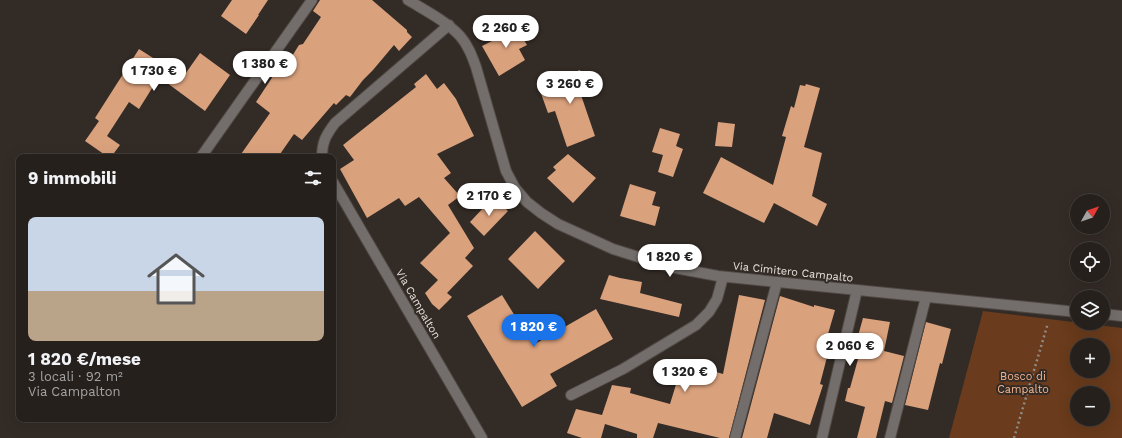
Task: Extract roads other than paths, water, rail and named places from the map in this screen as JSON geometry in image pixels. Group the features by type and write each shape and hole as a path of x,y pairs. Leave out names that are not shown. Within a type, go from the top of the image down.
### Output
{"street":[{"path":"203,154 312,0"},
{"name":"Via Cimitero Campalto","path":"408,0 449,25 461,37 470,51 476,67 506,171 515,188 527,202 540,213 558,224 613,249 670,267 723,276 776,282 1070,311"},
{"path":"322,154 322,144 335,123 449,25"},
{"name":"Via Campalton","path":"336,187 482,438"},
{"path":"570,395 623,369 696,325 709,312 717,299 723,276"},
{"path":"736,438 776,282"},
{"path":"822,438 857,290"},
{"path":"890,438 926,297"},
{"path":"1110,315 1122,316"}],"park label":[{"name":"Bosco di Campalto","path":"1023,382"}]}
